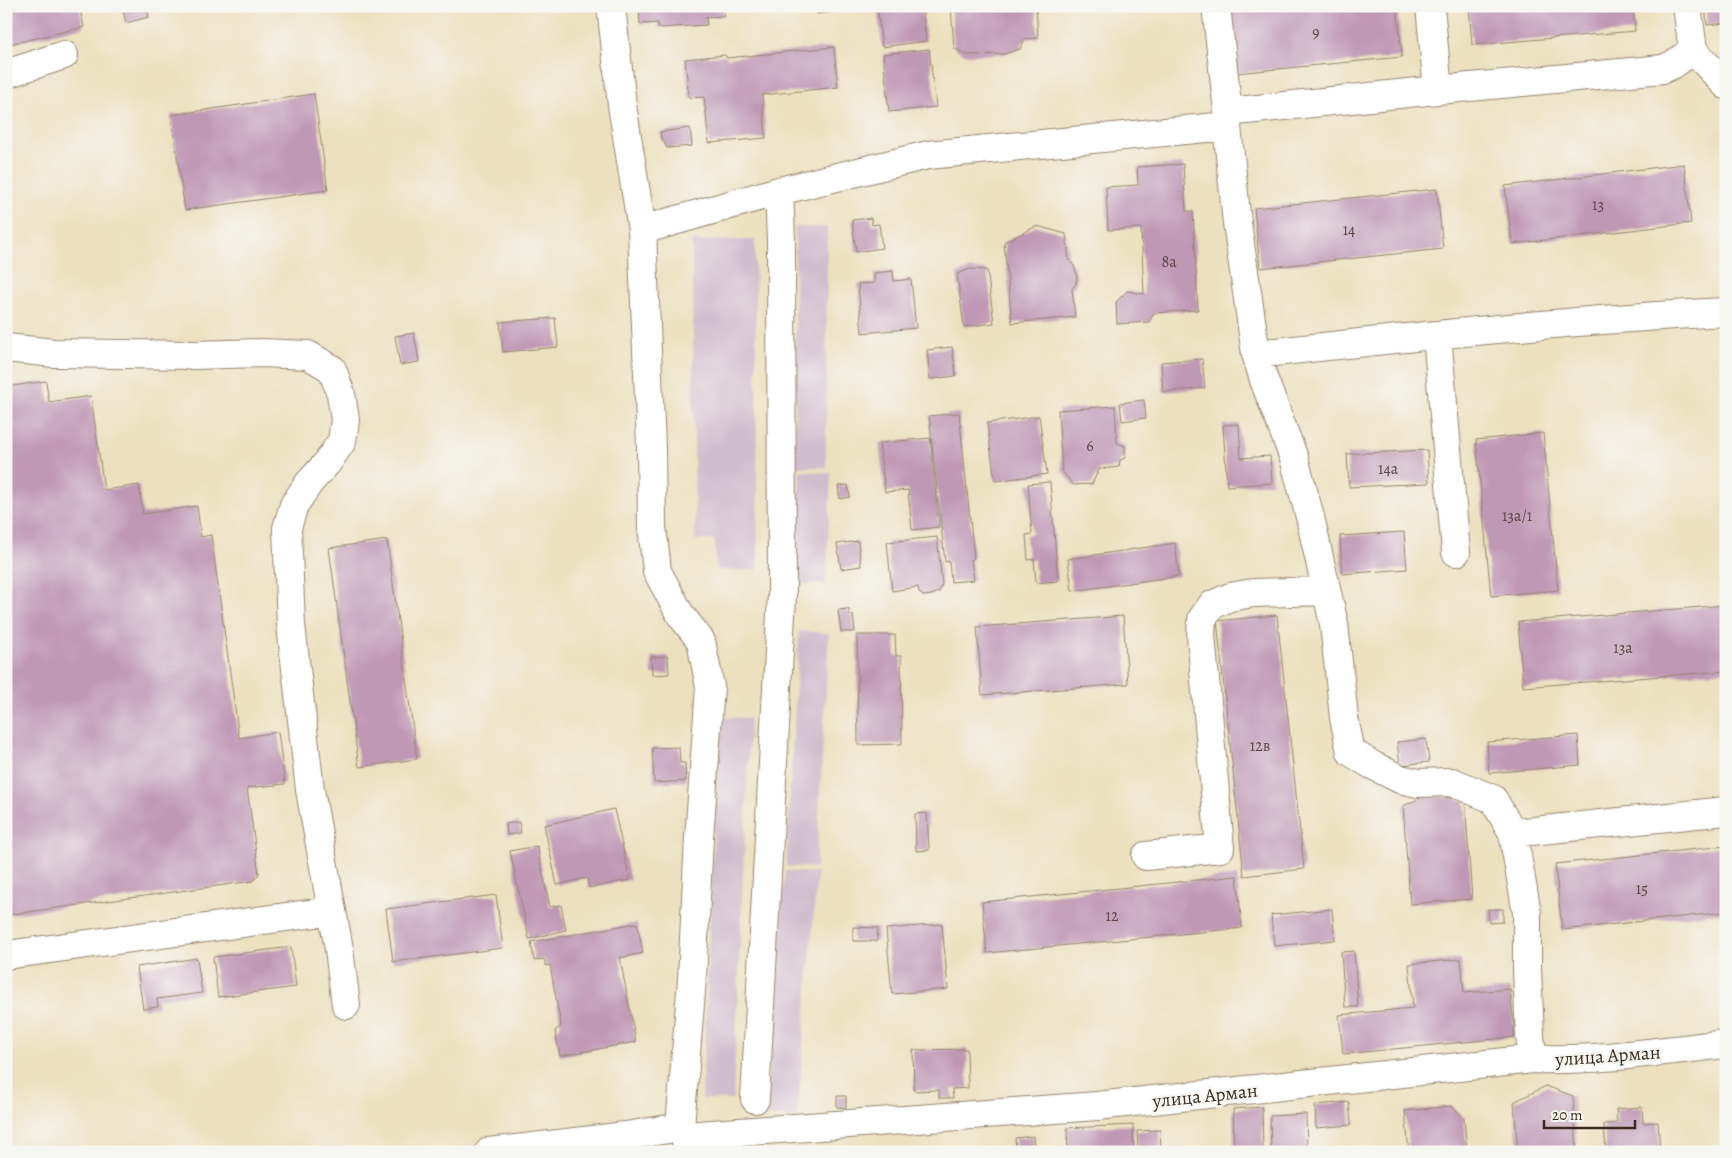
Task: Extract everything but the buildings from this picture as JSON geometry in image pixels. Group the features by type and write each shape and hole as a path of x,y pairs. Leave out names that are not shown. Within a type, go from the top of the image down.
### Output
{"street":[{"path":"611,6 622,105 642,230 651,447 652,527 657,572 680,614 701,641 710,687 699,838 685,1138"},
{"path":"1216,6 1237,224 1256,354 1294,458 1310,517 1334,624 1344,718 1351,752 1400,779 1418,783 1452,782 1493,799 1513,833 1527,913 1530,1037 1533,1060"},
{"path":"1430,6 1438,90"},
{"path":"1687,6 1693,50 1722,75"},
{"path":"642,230 779,191 928,155 1227,119 1438,90 1663,69 1674,64 1693,50"},
{"path":"6,74 64,56"},
{"path":"755,1099 782,595 781,240 779,191"},
{"path":"1256,354 1619,318 1726,312"},
{"path":"1437,335 1456,552"},
{"path":"6,348 54,353 194,355 261,353 308,355 332,369 341,394 345,420 342,441 328,463 309,483 294,505 287,528 291,624 304,742 310,790 346,1005"},
{"path":"1146,856 1220,848 1201,635 1202,619 1212,605 1230,597 1253,594 1326,591"},
{"path":"1513,833 1726,811"},
{"path":"6,955 331,911"},
{"name":"улица Арман","path":"489,1152 626,1136 685,1138 1097,1106 1533,1060 1605,1058 1726,1044"}],"shaded area":[{"path":"795,227 827,227 826,467 795,467"},
{"path":"755,240 758,570 716,570 715,540 695,540 692,241"},
{"path":"800,471 831,473 826,585 795,584"},
{"path":"799,631 829,633 816,868 786,866"},
{"path":"719,717 750,718 733,1100 702,1099"},
{"path":"785,871 817,873 797,1118 765,1116"}]}
